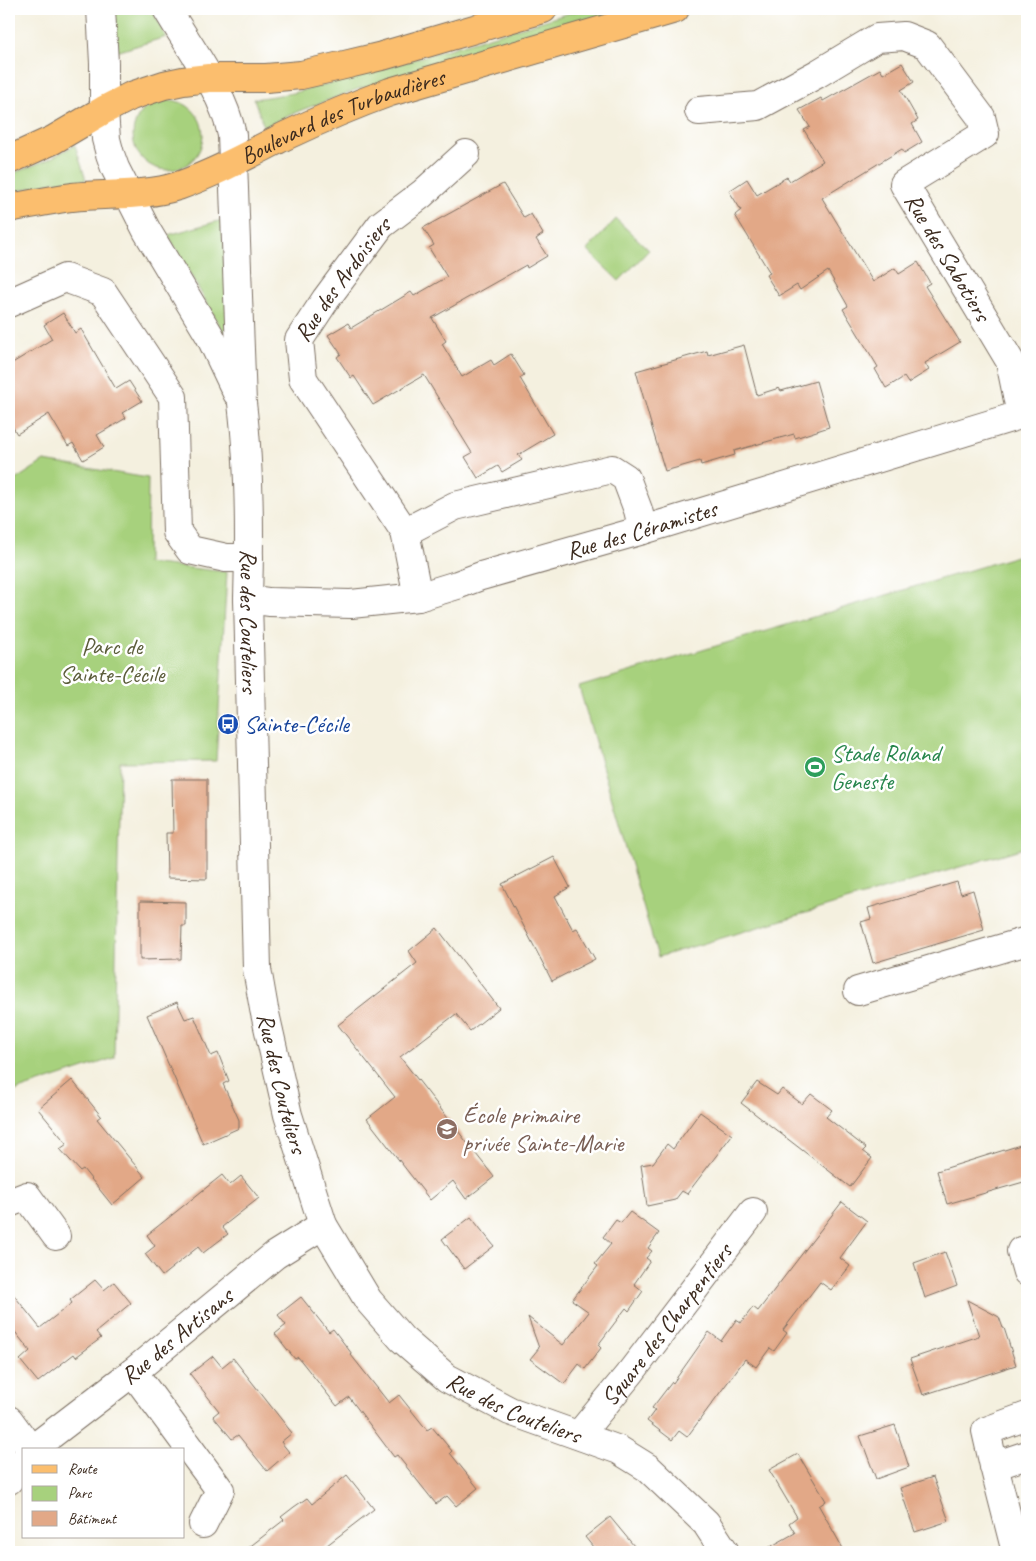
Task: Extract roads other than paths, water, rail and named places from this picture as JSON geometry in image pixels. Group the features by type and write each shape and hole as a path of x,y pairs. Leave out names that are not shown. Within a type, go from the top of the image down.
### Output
{"main road":[{"name":"Boulevard des Turbaudières","path":"9,160 53,140 131,96 155,88 182,81 209,78 266,78 301,75 336,68 543,9"},
{"name":"Boulevard des Turbaudières","path":"9,208 73,197 128,194 178,186 234,162 314,123 390,92 675,9"}],"street":[{"path":"101,9 106,139 115,168 128,194"},
{"path":"167,9 209,78 224,107 232,135 234,162"},
{"name":"Rue des Sabotiers","path":"699,111 758,106 877,38 904,36 926,45 981,117 985,134 904,184 1010,361 1024,414"},
{"name":"Rue des Ardoisiers","path":"418,596 405,532 303,380 299,340 326,299 381,225 422,194 466,154"},
{"name":"Rue des Couteliers","path":"234,162 242,403 247,441 248,599 257,968 264,1009 288,1116 323,1225 368,1300 402,1339 447,1378 510,1411 619,1450 648,1468 706,1523 726,1552"},
{"name":"Rue des Couteliers","path":"128,194 147,231 210,336 242,403"},
{"path":"9,303 65,278 103,292 174,398 177,532 190,550 226,558 249,558"},
{"name":"Rue des Céramistes","path":"248,599 268,602 350,604 418,596 457,585 480,576 644,530 1024,414"},
{"path":"405,532 455,506 612,469 626,478 644,530"},
{"path":"858,991 1027,940"},
{"path":"9,1203 27,1196 56,1236"},
{"name":"Square des Charpentiers","path":"579,1435 631,1372 753,1212"},
{"name":"Rue des Artisans","path":"34,1448 133,1372 275,1255 323,1225"},
{"path":"133,1372 220,1490 203,1524"},
{"path":"1016,1552 986,1431 1027,1416"},
{"path":"9,1420 30,1448"},
{"path":"994,1466 1027,1455"},
{"path":"9,1480 22,1463"}],"place":[{"name":"Sainte-Cécile","path":"228,724"},
{"name":"Stade Roland Geneste","path":"815,767"},
{"name":"École primaire privée Sainte-Marie","path":"447,1129"}],"park label":[{"name":"Parc de Sainte-Cécile","path":"112,660"}]}
